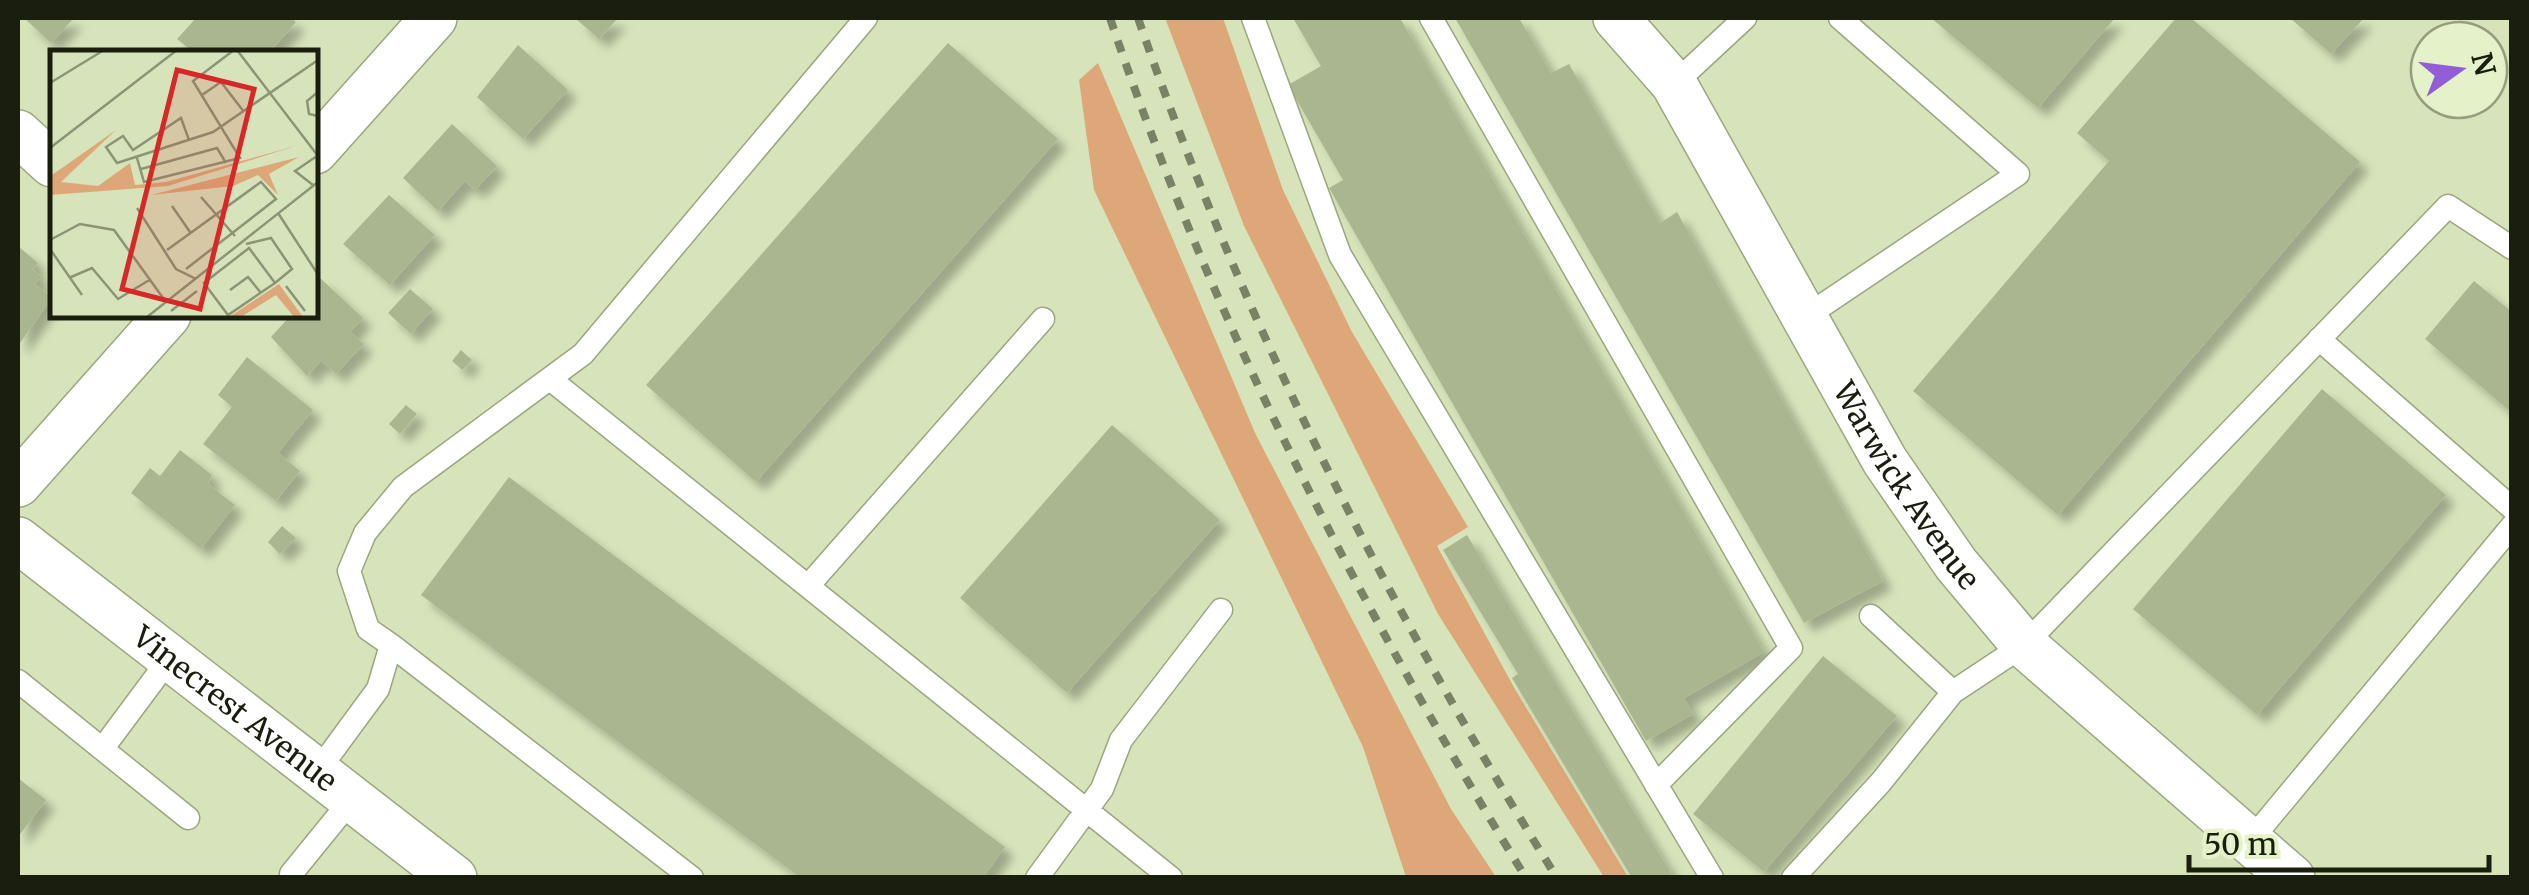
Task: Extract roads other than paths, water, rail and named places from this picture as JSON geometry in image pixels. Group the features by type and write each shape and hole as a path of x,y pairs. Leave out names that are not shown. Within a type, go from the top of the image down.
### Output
{"street":[{"path":"318,147 434,18"},
{"name":"Warwick Avenue","path":"1616,18 1674,84 1885,461 1956,564 2024,644 2292,878"},
{"path":"18,134 50,162"},
{"path":"18,484 165,318"},
{"name":"Vinecrest Avenue","path":"18,540 454,878"}],"lane":[{"path":"692,878 368,629 349,570 365,533 404,488 583,354 866,18"},
{"path":"1253,18 1340,254 1712,878"},
{"path":"1431,18 1791,648 1656,785"},
{"path":"1674,84 1745,18"},
{"path":"1804,317 2018,174 1840,18"},
{"path":"1793,878 1881,782 1954,692 2024,644 2448,206 2512,248"},
{"path":"808,586 1043,319"},
{"path":"2319,339 2512,508"},
{"path":"550,379 1171,878"},
{"path":"2250,841 2512,526"},
{"path":"1037,878 1102,789 1121,740 1221,610"},
{"path":"1871,616 1954,692"},
{"path":"290,876 378,689 392,645"},
{"path":"103,748 170,658"},
{"path":"18,680 188,818"}],"railway":[{"path":"1110,18 1194,241 1294,460 1405,672 1526,878"},
{"path":"1138,18 1223,242 1323,460 1434,671 1557,878"}]}
